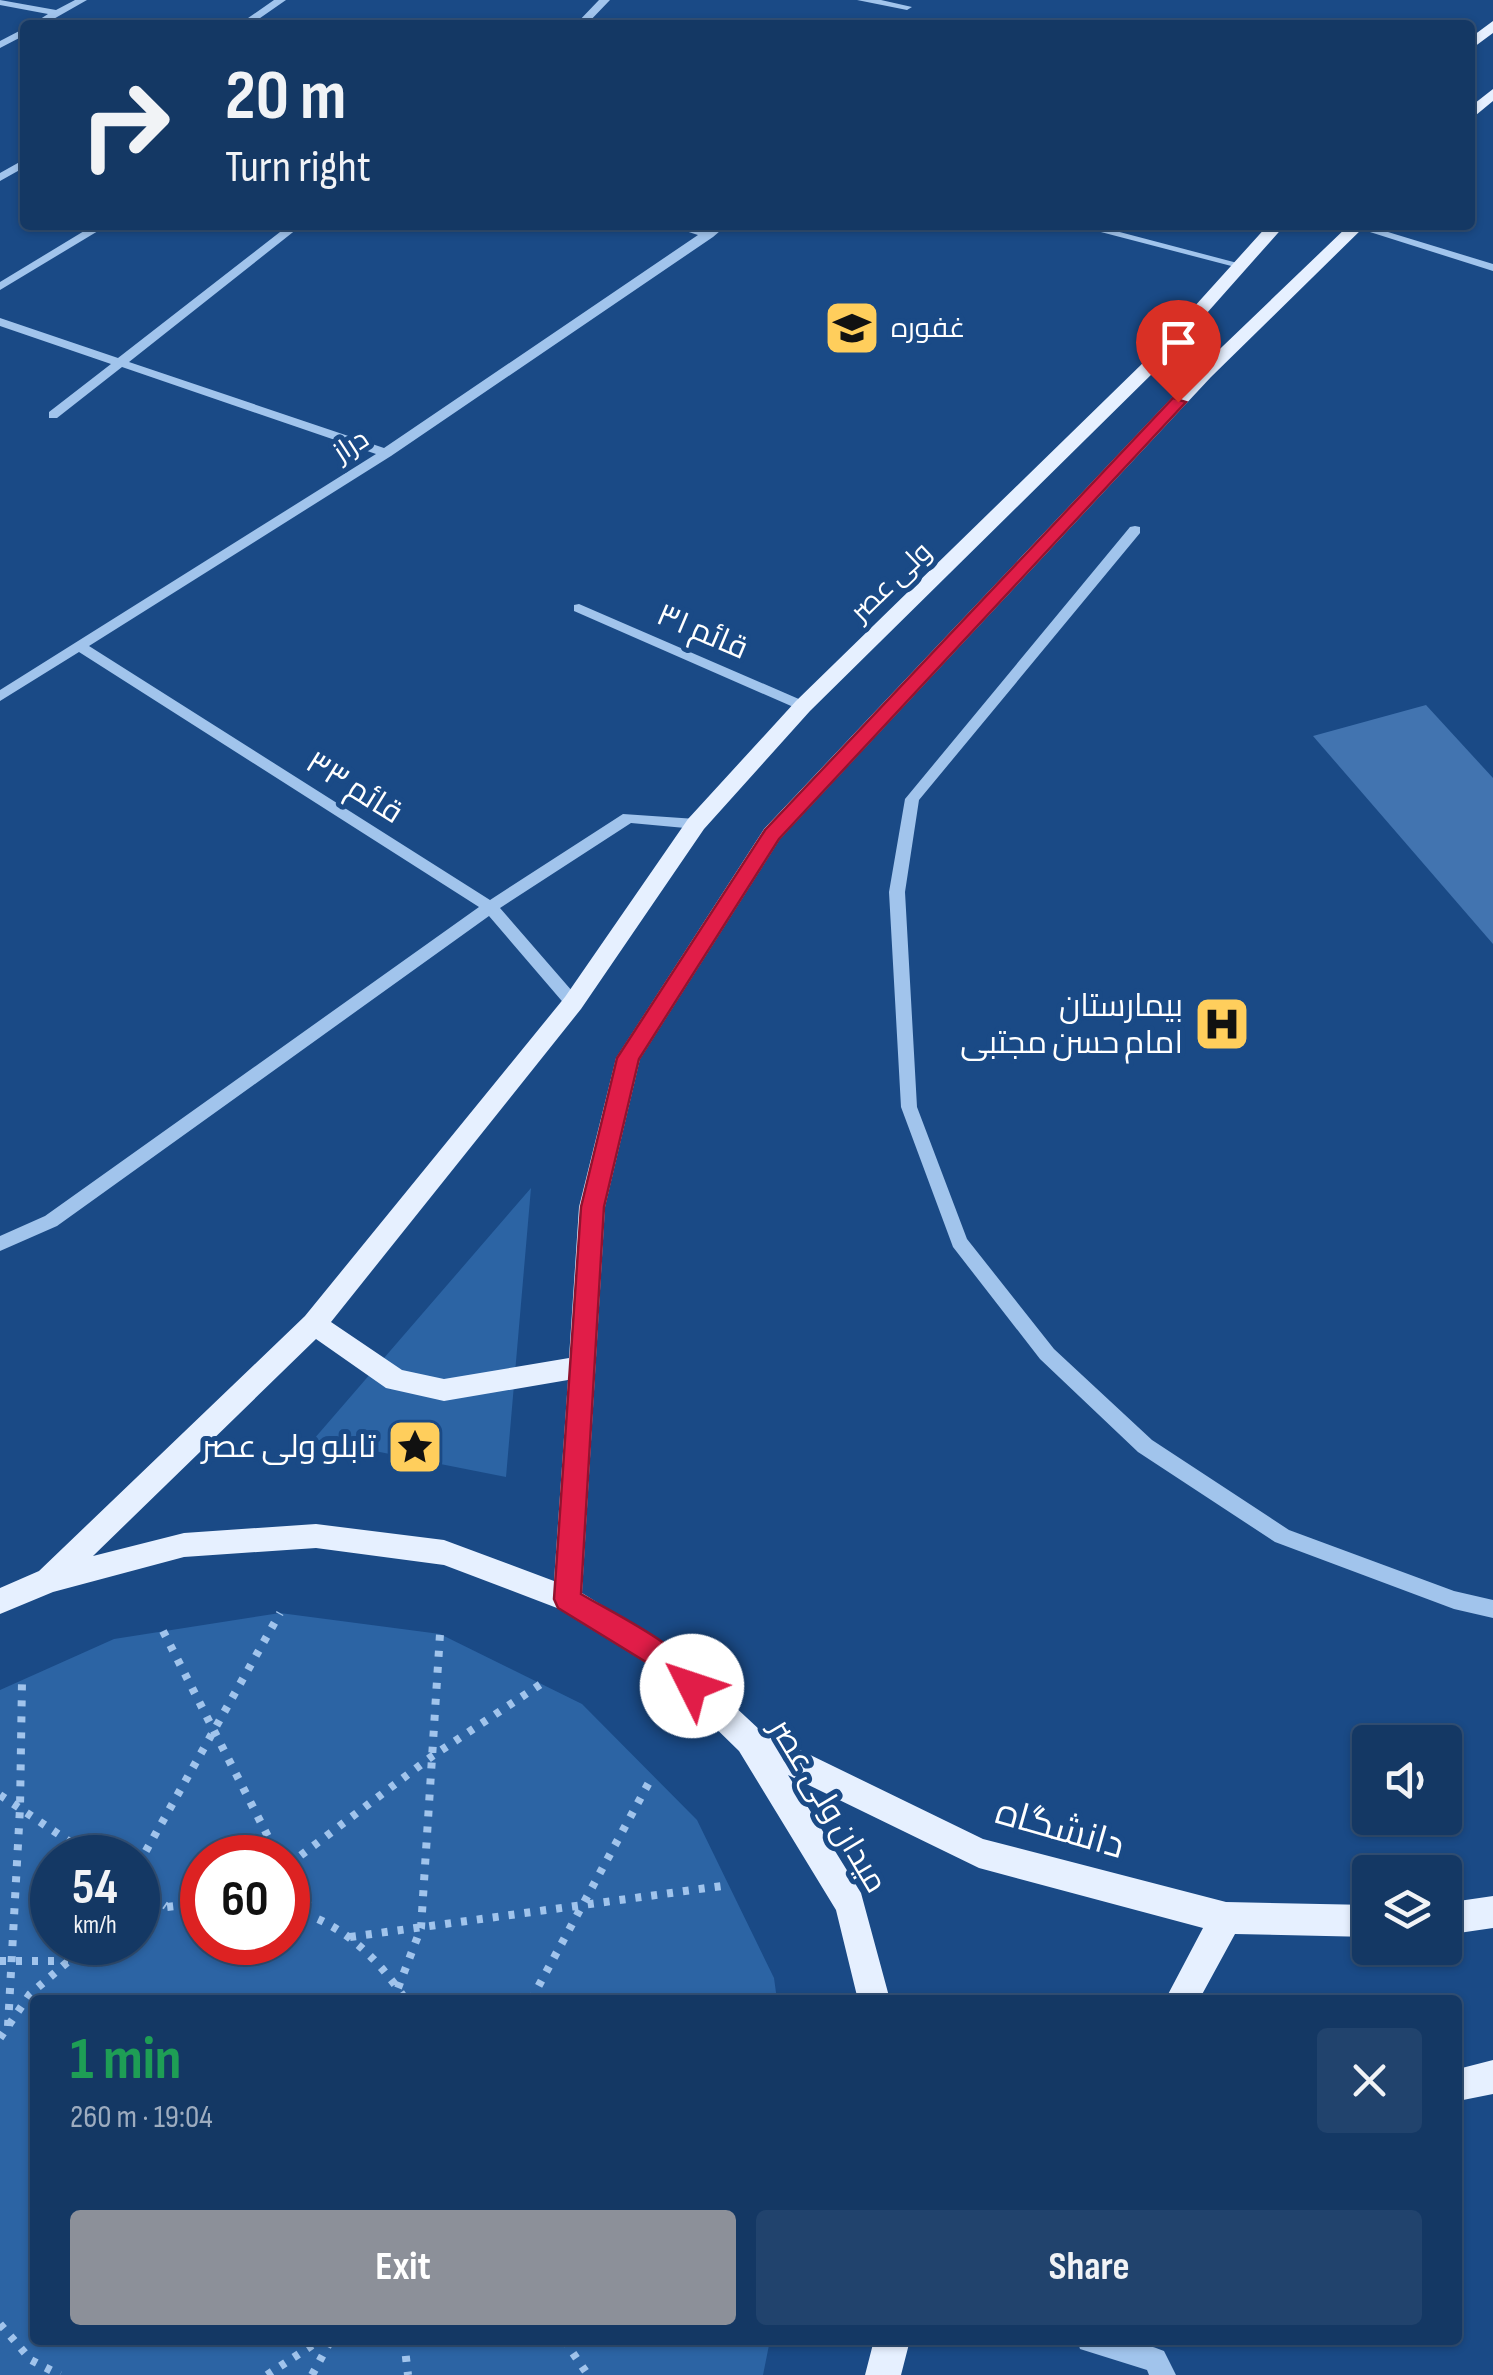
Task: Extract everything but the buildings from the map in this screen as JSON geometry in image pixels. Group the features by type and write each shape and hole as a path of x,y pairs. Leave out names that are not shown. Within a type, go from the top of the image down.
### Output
{"main road":[{"path":"1475,111 1493,93"},
{"name":"ولی عصر","path":"50,1580 314,1324 573,1003 696,824 804,706 1153,364 1273,230"},
{"path":"567,1599 592,1207 628,1058 772,834 1205,373 1353,230"},
{"path":"314,1324 395,1380 444,1390 582,1367"},
{"name":"میدان ولی عصر","path":"0,1601 50,1580 184,1544 316,1536 444,1553 567,1599 663,1658 750,1741 850,1904 873,1995"},
{"name":"دانشگاه","path":"750,1741 978,1853 1226,1918 1352,1921"},
{"path":"1462,1917 1493,1912"},
{"path":"1184,1995 1226,1918"},
{"path":"1462,2084 1493,2077"}],"street":[{"path":"46,20 82,0"},
{"path":"251,20 281,0"},
{"path":"585,20 605,0"},
{"path":"862,0 905,8"},
{"path":"0,2 57,14"},
{"path":"0,46 12,49"},
{"path":"0,288 94,230"},
{"path":"53,415 290,230"},
{"path":"691,230 709,235"},
{"name":"دراز","path":"0,696 386,453 715,230"},
{"path":"1100,230 1239,265"},
{"path":"1370,230 1493,268"},
{"path":"0,322 386,453"},
{"path":"1135,530 912,799 898,892 909,1107 958,1242 1047,1354 1146,1446 1282,1536 1454,1600 1493,1609"},
{"name":"قائم ۳۱","path":"579,608 804,706"},
{"name":"قائم ۳۳","path":"81,647 490,908 573,1003"},
{"path":"0,1244 50,1221 490,908 628,818 696,824"},
{"path":"1105,2345 1154,2360 1163,2375"}],"path":[{"path":"155,1835 280,1613"},
{"path":"163,1631 267,1835"},
{"path":"398,1988 421,1928 440,1634"},
{"path":"8,2026 20,1808 22,1681"},
{"path":"310,1848 431,1757 541,1684"},
{"path":"534,1995 652,1775"},
{"path":"0,1795 60,1835"},
{"path":"350,1937 729,1885"},
{"path":"160,1901 168,1906"},
{"path":"160,1910 180,1905"},
{"path":"310,1906 315,1914"},
{"path":"310,1913 374,1954 403,1995"},
{"path":"0,1962 30,1961"},
{"path":"0,2038 30,1994 63,1965"},
{"path":"0,2324 31,2360 60,2375"},
{"path":"268,2375 313,2345"},
{"path":"312,2375 328,2345"},
{"path":"405,2345 408,2375"},
{"path":"567,2345 588,2375"}],"shaded area":[{"path":"531,1188 506,1477 314,1439"},
{"path":"280,1613 440,1634 582,1704 697,1820 774,1978 776,1995 30,1995 30,2345 769,2345 763,2375 0,2375 0,1690 114,1639"}],"place":[{"name":"غفوره","path":"852,328"},
{"name":"بیمارستان امام حسن مجتبی","path":"1222,1024"},
{"name":"تابلو ولی عصر","path":"415,1447"}],"route":[{"path":"692,1686 663,1658 567,1599 592,1207 628,1058 772,834 1178,402"}]}
